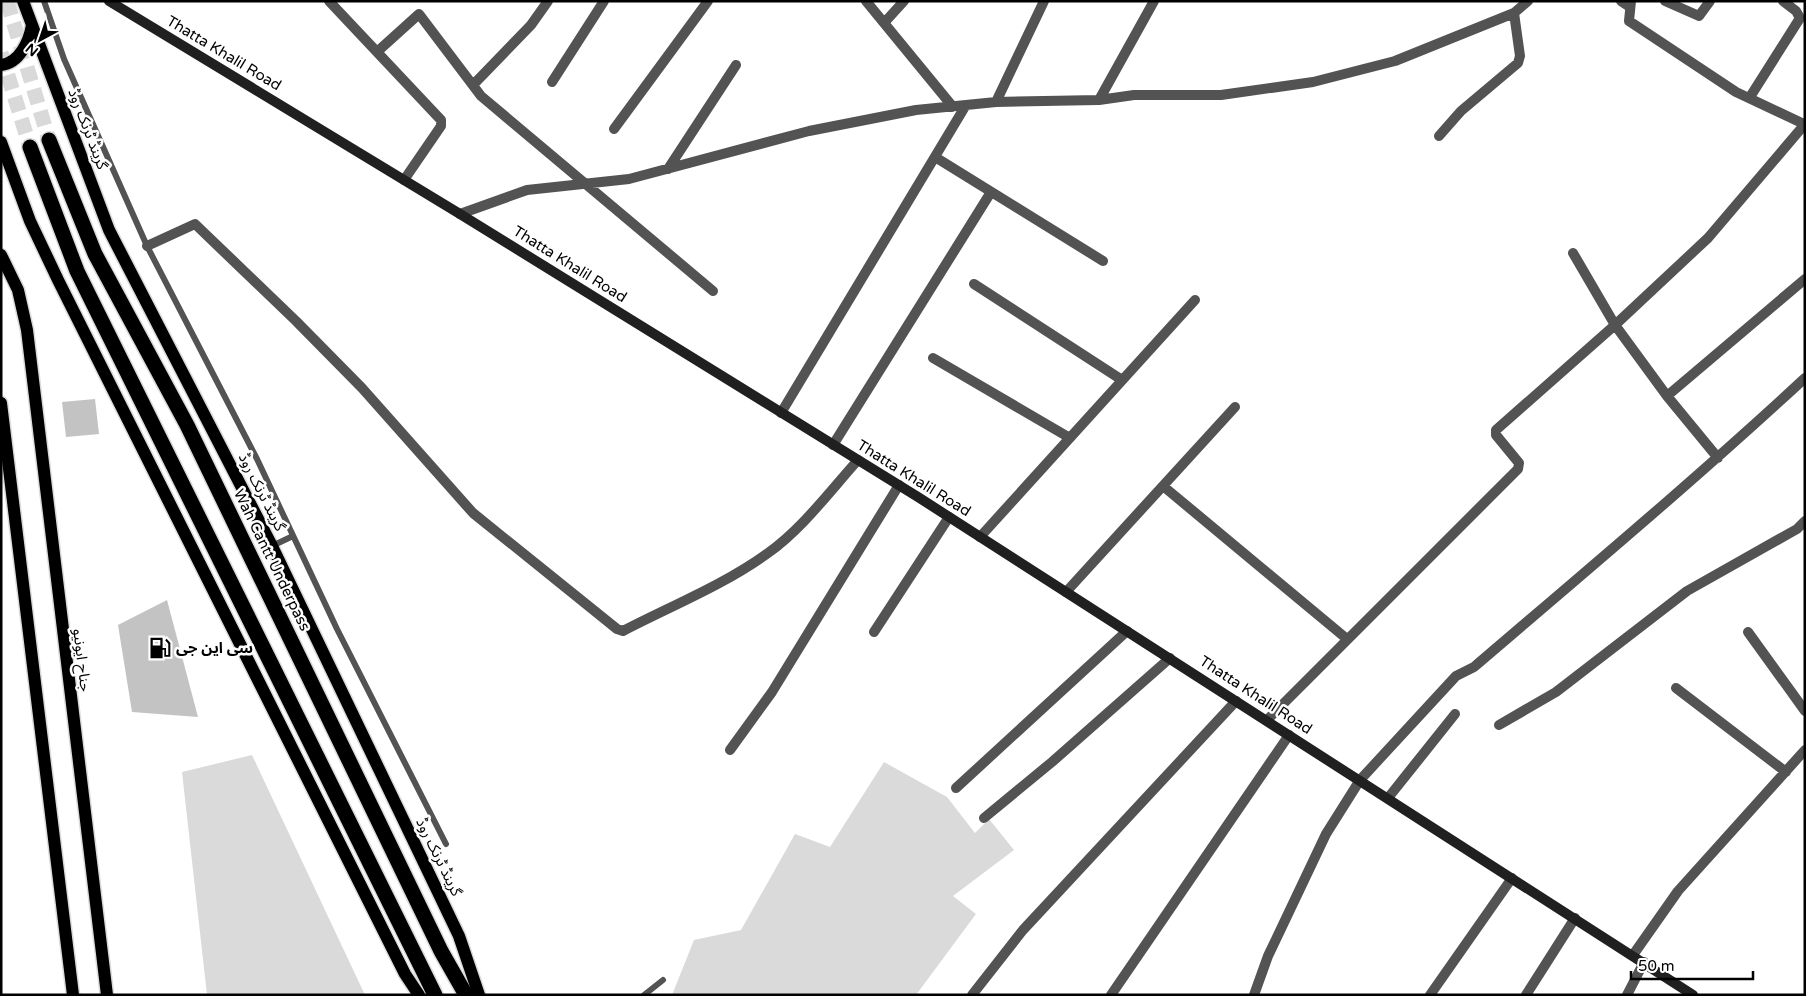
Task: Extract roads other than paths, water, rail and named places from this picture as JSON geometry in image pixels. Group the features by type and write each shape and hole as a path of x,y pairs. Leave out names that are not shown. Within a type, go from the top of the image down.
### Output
{"highway":[{"name":"Wah Cantt Underpass","path":"49,140 95,254 187,425 437,942 466,995"},
{"path":"30,147 77,271 436,995"}],"main road":[{"name":"گرینڈ ٹرنک روڈ","path":"23,1 109,230 272,546 459,936 479,995"},
{"path":"1,65 10,62 20,53 30,38 32,25"},
{"path":"1,142 30,221 58,280 405,974 419,995"},
{"name":"جناح ایونیو","path":"1,255 18,290 27,330 107,995"},
{"path":"1,404 73,995"}],"street":[{"name":"Thatta Khalil Road","path":"109,1 460,214 899,485 1634,955 1693,995"},
{"path":"329,1 441,120 441,126 404,180"},
{"path":"473,85 531,25 548,1"},
{"path":"552,82 604,1"},
{"path":"614,129 708,1"},
{"path":"866,1 953,107"},
{"path":"884,23 904,1"},
{"path":"996,102 1044,1"},
{"path":"1099,100 1154,1"},
{"path":"460,214 528,190 629,179 809,131 916,110 996,102 1099,100 1134,95 1222,95 1313,82 1395,62 1514,13 1528,1"},
{"path":"1665,1 1699,16 1710,1"},
{"path":"1750,97 1800,18 1796,11 1783,1"},
{"path":"1266,720 1518,469 1518,463 1496,435 1496,430 1615,325 1708,238 1804,124 1736,92 1629,21 1628,3"},
{"path":"1439,136 1466,106 1518,63 1520,56 1514,13"},
{"path":"378,51 419,14 481,96 713,291"},
{"path":"668,169 736,65"},
{"path":"781,412 966,105"},
{"path":"935,157 1104,261"},
{"path":"834,445 991,192"},
{"path":"147,246 195,224 296,321 362,388 473,514 617,629 623,631 720,581 768,553 804,520 858,460"},
{"path":"1573,253 1615,325 1667,396 1718,458"},
{"path":"1667,396 1805,279"},
{"path":"974,284 1122,380"},
{"path":"980,537 1195,300"},
{"path":"933,358 1070,438"},
{"path":"1254,995 1268,956 1326,834 1360,780 1456,676 1474,667 1718,458 1805,378"},
{"path":"1066,592 1235,407"},
{"path":"730,750 772,692 899,485"},
{"path":"1163,486 1347,639"},
{"path":"874,632 949,517"},
{"path":"1499,724 1556,692 1687,591 1796,529 1805,521"},
{"path":"956,788 1126,631"},
{"path":"1748,632 1805,711"},
{"path":"984,818 1052,762 1170,658"},
{"path":"1676,688 1786,772"},
{"path":"972,995 1023,930 1236,700"},
{"path":"1388,798 1455,714"},
{"path":"1112,995 1289,735"},
{"path":"1634,955 1678,891 1805,750"},
{"path":"1430,995 1512,878"},
{"path":"1526,995 1575,918"},
{"path":"1627,995 1644,962"}],"lane":[{"path":"44,1 64,59 147,246 257,459 292,536 446,844"},
{"path":"272,546 292,536"},
{"path":"644,995 663,980"}],"tunnel":[{"path":"7,1 49,140"},
{"path":"1,53 30,147"}],"place":[{"name":"سی این جی","path":"160,648"}]}
